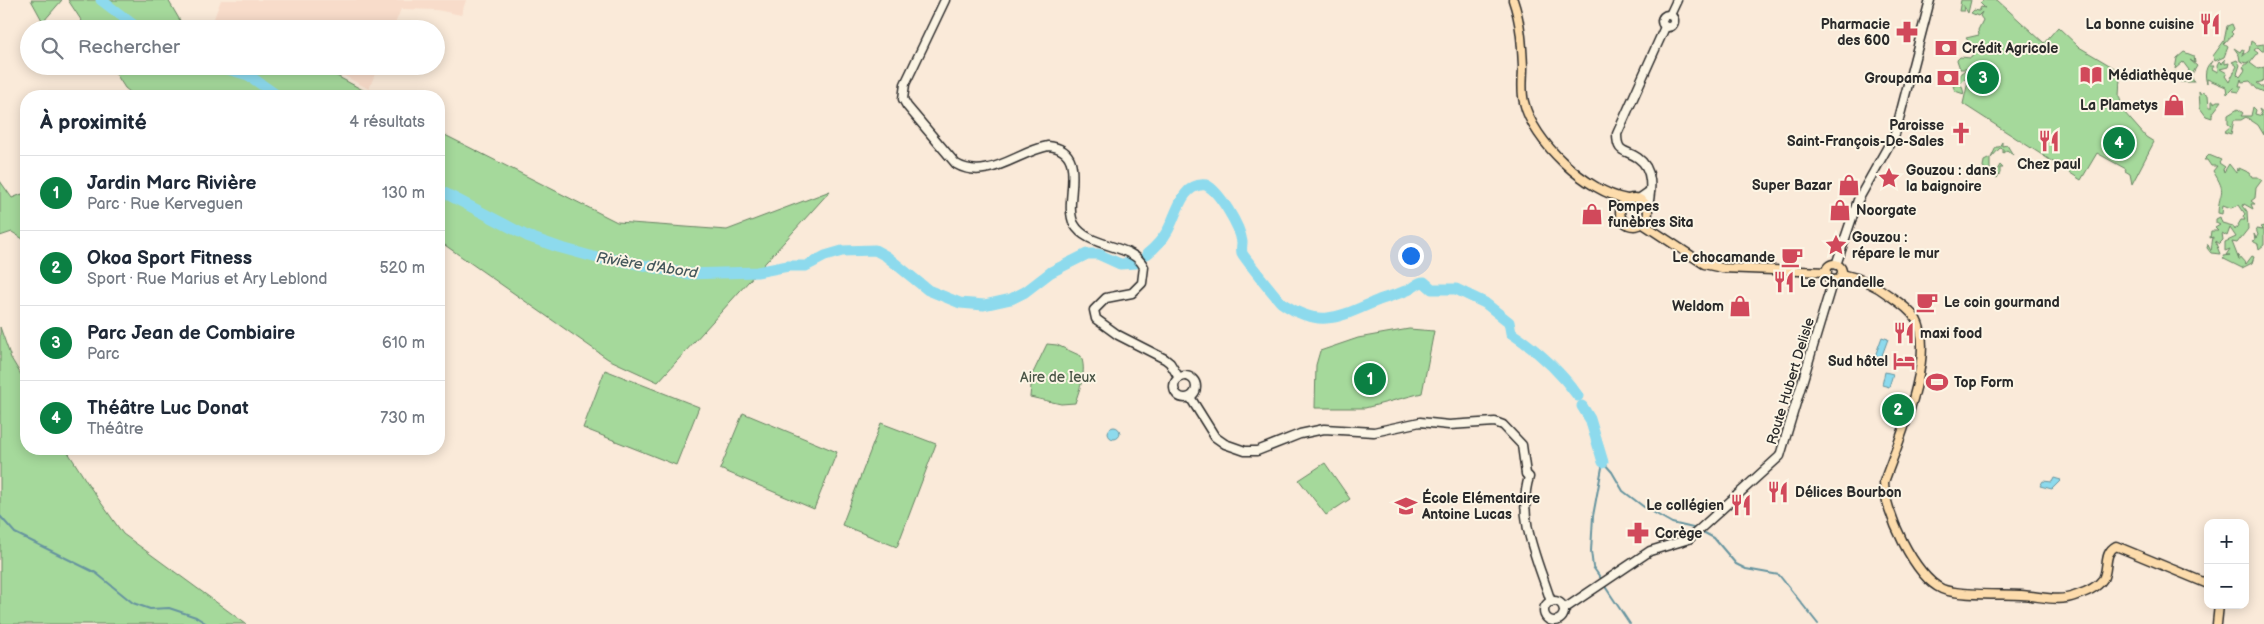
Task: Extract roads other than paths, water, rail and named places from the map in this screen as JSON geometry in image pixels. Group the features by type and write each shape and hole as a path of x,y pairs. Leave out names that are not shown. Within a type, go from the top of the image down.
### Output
{"main road":[{"path":"1513,0 1522,40 1523,100 1534,128 1565,165 1612,197 1620,209 1621,218 1626,224 1633,226 1642,224 1648,217"},
{"path":"1612,197 1640,198 1648,206 1648,217 1659,234"},
{"path":"1620,209 1627,199"},
{"path":"1642,224 1704,264 1722,268 1827,272"},
{"path":"1836,265 1841,268 1842,274 1838,279 1833,280 1828,276 1827,272 1830,267 1836,265"},
{"path":"1842,274 1858,278 1886,292 1911,313 1919,328 1922,350 1919,372 1912,400 1884,482 1884,495 1896,530 1925,576 1934,584 1941,589 1956,592 2032,596 2056,600 2068,599 2099,583 2106,571 2108,554 2116,546 2204,582"},
{"path":"2217,624 2219,609"}],"street":[{"path":"946,0 906,84 903,99 907,106 956,164 967,170 983,170 1048,146 1058,148 1064,152 1072,170 1071,214 1077,229 1092,239 1136,257 1144,267 1142,283 1132,292 1100,301 1094,310 1096,319 1118,335 1170,363 1180,378"},
{"path":"1648,206 1650,191 1646,166 1638,158 1620,149 1617,142 1617,134 1665,27 1674,24 1674,18 1670,15 1677,0"},
{"path":"1836,265 1858,200 1885,153 1899,123 1930,0"},
{"path":"1640,198 1650,191"},
{"name":"Route Hubert Delisle","path":"1564,608 1650,551 1684,541 1693,536 1775,462 1784,448 1833,280"},
{"path":"1186,376 1194,381 1195,391 1190,397 1183,398 1175,391 1176,382 1180,378 1186,376"},
{"path":"1190,397 1208,428 1224,444 1245,451 1257,451 1313,431 1336,429 1374,432 1420,422 1449,425 1495,422 1503,425 1522,445 1526,474 1529,477 1526,491 1526,520 1551,602"},
{"path":"1551,602 1557,602 1564,608 1564,615 1559,620 1544,621 1545,609 1551,602"}],"water":[{"path":"1882,337 1888,339 1881,358 1875,356"},
{"path":"1885,372 1893,374 1889,387 1882,385"},
{"path":"1114,427 1120,433 1114,439 1108,433"},
{"path":"2054,478 2061,480 2052,489 2040,486 2043,481 2052,482"}],"waterway":[{"name":"Rivière d'Abord","path":"101,0 127,20"},
{"name":"Rivière d'Abord","path":"248,75 269,90"},
{"name":"Rivière d'Abord","path":"1147,254 1162,240 1181,200 1186,194 1198,185 1206,185 1223,201 1233,219 1240,235 1244,256 1279,300 1296,311 1308,316 1331,318 1408,290 1422,282 1432,289 1456,289 1485,303 1509,322 1511,333 1530,346 1564,378 1578,396"},
{"name":"Rivière d'Abord","path":"445,193 527,236 558,247 601,259 619,260 686,274 757,272 788,266 806,266 825,256 842,251 875,250 886,256 928,290 960,303 984,305 1011,299 1025,292 1051,272 1087,254 1098,254 1120,264 1136,263"},
{"name":"Rivière d'Abord","path":"1582,406 1590,419 1603,462"},
{"name":"Rivière d'Abord","path":"1603,462 1612,472 1623,491 1644,507 1672,523 1697,529"},
{"path":"1602,580 1593,567 1591,551 1593,516 1603,462"},
{"path":"0,516 15,533 96,573 133,603 150,609 169,608 196,617 207,624"},
{"name":"Rivière d'Abord","path":"1701,531 1714,538 1736,564 1746,569 1779,575 1818,624"},
{"path":"1604,585 1630,624"}],"place":[{"name":"La bonne cuisine","path":"2210,24"},
{"name":"Pharmacie des 600","path":"1907,32"},
{"name":"Crédit Agricole","path":"1946,48"},
{"name":"Médiathèque","path":"2091,75"},
{"name":"Groupama","path":"1948,78"},
{"name":"Parc Jean de Combiaire","path":"1983,78"},
{"name":"La Plametys","path":"2174,105"},
{"name":"Paroisse Saint-François-De-Sales","path":"1961,133"},
{"name":"Chez paul","path":"2049,141"},
{"name":"Théâtre Luc Donat","path":"2119,143"},
{"name":"Gouzou : dans la baignoire","path":"1889,178"},
{"name":"Super Bazar","path":"1849,185"},
{"name":"Noorgate","path":"1840,210"},
{"name":"Pompes funèbres Sita","path":"1592,214"},
{"name":"Gouzou : répare le mur","path":"1836,245"},
{"name":"Le chocamande","path":"1792,257"},
{"name":"Le Chandelle","path":"1784,282"},
{"name":"Le coin gourmand","path":"1927,302"},
{"name":"Weldom","path":"1740,306"},
{"name":"maxi food","path":"1904,333"},
{"name":"Sud hôtel","path":"1904,361"},
{"name":"Jardin Marc Rivière","path":"1370,379"},
{"name":"Top Form","path":"1937,382"},
{"name":"Okoa Sport Fitness","path":"1898,410"},
{"name":"Délices Bourbon","path":"1778,492"},
{"name":"Le collégien","path":"1741,505"},
{"name":"École Elémentaire Antoine Lucas","path":"1406,506"},
{"name":"Corège","path":"1638,533"}],"park label":[{"name":"Aire de Ieux","path":"1058,377"}]}
